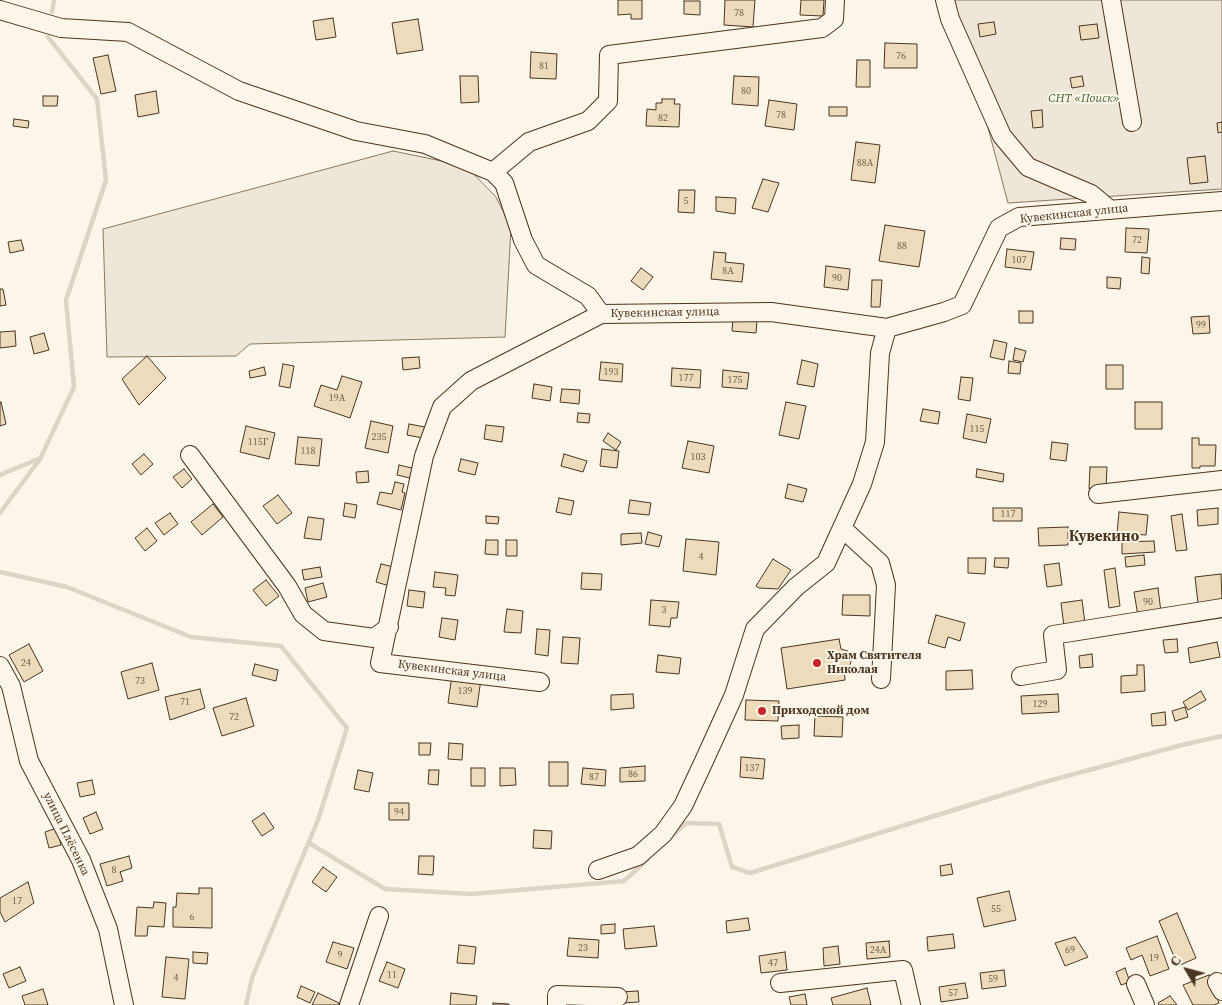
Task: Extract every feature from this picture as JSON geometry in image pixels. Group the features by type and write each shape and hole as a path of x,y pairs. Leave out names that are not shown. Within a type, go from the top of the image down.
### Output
{"street":[{"path":"493,172 529,142 588,121 608,101 609,55 822,28 834,19 835,0"},
{"path":"945,0 950,19 1002,136 1028,167 1091,194 1110,210"},
{"path":"1111,0 1132,122"},
{"path":"0,10 61,28 128,32 239,91 356,131 425,144 493,172 504,183 523,240 536,265 588,296 601,314"},
{"name":"Кувекинская улица","path":"540,682 380,663 424,456 442,407 472,381 601,314 771,312 887,328 962,305 999,228 1019,217 1222,201"},
{"path":"598,870 638,856 663,834 683,806 734,695 755,629 796,587 826,564 862,484 875,442 880,353 887,328"},
{"path":"190,455 287,586 303,614 324,631 374,638 388,627"},
{"path":"1098,494 1222,480"},
{"path":"842,528 880,563 886,585 881,679"},
{"path":"1021,676 1057,670 1053,635 1222,608"},
{"name":"улица Плёсенка","path":"0,666 11,686 29,761 81,860 108,929 124,1005"},
{"path":"349,1005 379,916"},
{"path":"780,983 903,970 911,1005"},
{"path":"1136,984 1145,1005"},
{"path":"557,1005 557,995 618,997"}],"green space":[{"name":"СНТ «Поиск»","path":"954,0 1222,0 1222,189 1008,203"},
{"path":"393,151 466,166 496,197 511,227 505,337 250,344 236,356 107,357 103,229"}],"building":[{"path":"618,0 642,0 642,19 631,19 631,14 618,15"},
{"path":"725,0 755,0 753,27 724,25"},
{"path":"801,0 824,0 823,16 800,15"},
{"path":"684,1 700,1 700,15 684,14"},
{"path":"333,18 336,37 316,40 313,21"},
{"path":"418,19 423,50 397,54 392,23"},
{"path":"994,22 996,34 980,37 978,24"},
{"path":"1097,24 1099,38 1081,40 1079,26"},
{"path":"885,43 917,44 917,68 884,68"},
{"path":"531,52 557,54 556,79 530,78"},
{"path":"108,55 116,91 101,94 93,58"},
{"path":"857,60 870,60 870,87 856,87"},
{"path":"460,76 478,76 479,102 461,103"},
{"path":"734,76 759,77 758,106 732,104"},
{"path":"1082,76 1084,86 1072,88 1070,78"},
{"path":"156,91 159,113 138,117 135,95"},
{"path":"43,96 58,96 57,106 43,106"},
{"path":"662,99 675,99 674,104 680,104 679,127 646,126 647,109 656,110 656,103 662,103"},
{"path":"769,100 797,104 794,130 765,126"},
{"path":"829,107 847,107 847,116 829,116"},
{"path":"1042,110 1043,127 1033,128 1031,111"},
{"path":"14,119 29,121 28,128 13,126"},
{"path":"1222,122 1222,132 1218,133 1217,123"},
{"path":"856,142 880,145 875,183 851,180"},
{"path":"1205,156 1208,182 1190,184 1187,158"},
{"path":"763,179 779,183 768,212 752,208"},
{"path":"679,190 695,190 694,213 678,212"},
{"path":"716,197 736,198 735,214 716,211"},
{"path":"885,225 925,231 919,267 879,261"},
{"path":"1126,228 1149,229 1147,253 1125,252"},
{"path":"1061,238 1076,239 1075,250 1060,249"},
{"path":"21,240 24,250 10,253 8,242"},
{"path":"1007,249 1034,252 1031,270 1005,267"},
{"path":"714,252 726,253 725,262 744,264 742,282 711,279"},
{"path":"1142,257 1150,258 1149,274 1141,273"},
{"path":"826,266 850,269 848,290 824,287"},
{"path":"641,268 653,277 643,290 631,281"},
{"path":"1107,277 1121,278 1120,289 1107,288"},
{"path":"872,280 882,280 880,307 871,307"},
{"path":"0,289 3,289 6,305 0,306"},
{"path":"1019,311 1033,311 1033,323 1019,323"},
{"path":"1209,316 1210,333 1193,334 1191,317"},
{"path":"733,317 757,320 756,333 732,331"},
{"path":"15,331 16,346 0,348 0,332"},
{"path":"44,333 49,350 34,354 30,337"},
{"path":"994,340 1007,343 1004,360 990,357"},
{"path":"1015,348 1026,351 1023,362 1013,360"},
{"path":"147,356 166,378 139,405 122,379"},
{"path":"419,357 420,368 403,370 402,358"},
{"path":"802,360 818,364 814,387 797,384"},
{"path":"1009,361 1021,363 1020,374 1008,373"},
{"path":"601,362 623,364 622,382 599,380"},
{"path":"283,364 294,366 290,388 279,386"},
{"path":"1106,365 1123,365 1123,389 1106,389"},
{"path":"264,367 266,375 250,378 249,371"},
{"path":"672,368 701,370 700,388 671,386"},
{"path":"723,370 749,373 747,389 722,387"},
{"path":"342,376 362,382 350,418 314,406 321,385 337,390"},
{"path":"961,377 973,378 970,401 958,399"},
{"path":"534,384 552,387 550,401 532,398"},
{"path":"562,389 580,390 579,404 560,402"},
{"path":"786,402 806,406 799,439 779,435"},
{"path":"1135,402 1162,402 1162,429 1135,429"},
{"path":"0,403 6,424 0,426"},
{"path":"923,409 940,412 938,424 920,421"},
{"path":"578,413 590,414 589,423 577,422"},
{"path":"967,414 991,419 986,443 963,438"},
{"path":"371,421 393,426 388,453 365,448"},
{"path":"409,424 425,427 423,438 407,435"},
{"path":"486,425 504,427 502,442 484,439"},
{"path":"246,426 275,433 269,459 240,452"},
{"path":"608,433 621,442 616,450 603,441"},
{"path":"298,437 322,439 319,466 295,464"},
{"path":"1192,438 1199,438 1199,445 1216,445 1215,466 1192,468"},
{"path":"688,441 714,446 709,473 682,468"},
{"path":"1052,442 1068,444 1066,461 1050,459"},
{"path":"602,449 619,451 617,468 600,466"},
{"path":"144,454 153,464 141,475 132,464"},
{"path":"564,454 587,461 583,472 561,466"},
{"path":"461,459 478,463 475,475 458,471"},
{"path":"399,465 416,469 414,479 397,475"},
{"path":"1090,467 1107,467 1106,489 1089,489"},
{"path":"184,469 192,479 182,488 173,477"},
{"path":"977,469 1004,474 1003,482 976,477"},
{"path":"368,471 369,482 357,483 356,472"},
{"path":"395,482 404,484 402,492 405,493 401,510 377,504 380,492 392,494"},
{"path":"788,484 807,489 803,502 785,498"},
{"path":"278,495 292,513 277,524 263,506"},
{"path":"559,498 574,501 571,515 556,512"},
{"path":"630,500 651,503 649,515 628,513"},
{"path":"345,503 357,505 355,518 343,516"},
{"path":"213,504 223,517 202,535 191,522"},
{"path":"993,508 1022,508 1022,521 993,521"},
{"path":"1218,508 1218,524 1198,526 1197,510"},
{"path":"1119,512 1148,515 1146,535 1117,533"},
{"path":"170,513 178,524 164,535 155,523"},
{"path":"1182,514 1187,550 1176,551 1171,516"},
{"path":"486,516 499,517 498,524 486,523"},
{"path":"308,517 324,519 321,540 304,538"},
{"path":"1068,527 1068,545 1039,546 1038,528"},
{"path":"147,528 157,541 145,551 135,538"},
{"path":"648,532 662,536 659,547 645,544"},
{"path":"641,533 642,543 621,545 621,534"},
{"path":"686,539 719,542 716,575 683,571"},
{"path":"486,540 498,540 498,555 485,554"},
{"path":"506,540 517,540 517,556 506,556"},
{"path":"1154,541 1155,552 1122,554 1122,542"},
{"path":"1144,555 1145,565 1126,567 1125,557"},
{"path":"968,558 986,558 985,574 968,573"},
{"path":"995,558 1009,558 1008,568 994,567"},
{"path":"773,559 791,570 778,589 759,588 756,586"},
{"path":"1059,563 1062,585 1047,587 1044,565"},
{"path":"381,564 398,568 393,587 376,582"},
{"path":"320,567 322,577 304,580 302,570"},
{"path":"1115,568 1120,606 1109,608 1104,570"},
{"path":"435,572 458,575 455,596 445,595 446,588 433,587"},
{"path":"582,573 602,574 601,590 581,589"},
{"path":"1221,574 1222,601 1198,603 1195,577"},
{"path":"266,580 279,596 266,606 253,590"},
{"path":"323,583 327,597 308,602 305,588"},
{"path":"1158,588 1161,612 1138,616 1134,592"},
{"path":"409,590 425,592 423,608 407,606"},
{"path":"843,595 870,595 870,616 842,615"},
{"path":"651,600 679,602 677,618 671,618 670,627 649,625"},
{"path":"1082,600 1085,623 1064,626 1061,603"},
{"path":"507,609 523,611 521,633 504,632"},
{"path":"936,615 965,623 960,641 948,637 945,648 928,643"},
{"path":"442,618 458,620 455,640 439,637"},
{"path":"537,629 550,630 548,656 535,654"},
{"path":"563,637 580,638 578,664 561,663"},
{"name":"Храм Святителя Николая","path":"839,639 841,649 848,651 852,658 850,665 844,669 845,680 787,689 781,648"},
{"path":"1177,639 1178,652 1165,653 1163,640"},
{"path":"1217,642 1220,657 1190,663 1188,648"},
{"path":"29,644 43,671 24,682 9,655"},
{"path":"1092,654 1093,667 1080,668 1079,656"},
{"path":"658,655 681,658 679,674 656,672"},
{"path":"152,663 159,690 128,699 121,672"},
{"path":"255,664 278,670 276,681 252,675"},
{"path":"1137,665 1144,665 1145,691 1121,693 1121,676 1137,675"},
{"path":"972,670 973,689 946,690 946,671"},
{"path":"452,675 481,679 477,707 448,703"},
{"path":"200,689 205,708 170,720 165,697"},
{"path":"1201,691 1206,700 1188,710 1183,702"},
{"path":"633,694 634,708 611,710 611,695"},
{"path":"1058,694 1059,712 1022,714 1021,696"},
{"path":"246,698 254,726 222,736 213,708"},
{"name":"Приходской дом","path":"746,700 779,701 778,721 745,720"},
{"path":"1185,707 1188,717 1175,721 1172,711"},
{"path":"1165,712 1166,725 1152,726 1151,714"},
{"path":"815,716 843,717 842,737 814,736"},
{"path":"799,725 799,738 782,739 781,726"},
{"path":"419,743 431,743 430,755 419,755"},
{"path":"449,743 463,744 462,760 448,759"},
{"path":"741,757 765,759 763,779 740,777"},
{"path":"549,762 568,762 568,786 549,786"},
{"path":"645,766 645,781 620,782 620,768"},
{"path":"471,768 485,768 485,786 471,786"},
{"path":"500,768 515,768 516,785 500,786"},
{"path":"583,768 606,770 605,786 581,784"},
{"path":"358,770 373,773 369,792 354,789"},
{"path":"429,770 439,770 438,785 428,784"},
{"path":"92,780 95,794 80,797 77,783"},
{"path":"389,803 409,803 409,820 389,820"},
{"path":"96,812 103,829 90,834 83,818"},
{"path":"264,813 274,828 262,836 252,821"},
{"path":"57,828 61,845 49,848 45,832"},
{"path":"534,830 552,831 551,849 533,848"},
{"path":"129,856 132,868 120,872 123,881 107,886 100,864"},
{"path":"419,856 434,856 433,875 418,874"},
{"path":"951,864 953,874 941,876 940,866"},
{"path":"323,867 337,877 326,892 312,882"},
{"path":"28,882 34,903 5,922 0,912 0,898"},
{"path":"199,888 212,888 212,928 173,927 173,907 176,907 177,893 199,894"},
{"path":"1009,891 1016,920 984,927 977,898"},
{"path":"154,902 166,903 164,927 148,926 147,936 135,936 137,907 153,908"},
{"path":"1177,913 1196,958 1178,966 1159,921"},
{"path":"748,918 750,930 727,933 726,921"},
{"path":"615,924 615,933 601,934 601,925"},
{"path":"654,926 657,946 625,949 623,929"},
{"path":"953,934 955,948 928,951 927,937"},
{"path":"1157,936 1169,969 1150,976 1142,955 1131,960 1126,948"},
{"path":"1075,937 1088,957 1065,966 1055,943"},
{"path":"569,938 599,940 598,958 567,956"},
{"path":"889,941 890,957 867,959 866,943"},
{"path":"333,942 354,948 347,969 326,962"},
{"path":"459,945 476,947 474,964 457,963"},
{"path":"838,946 840,964 824,966 823,948"},
{"path":"193,952 208,953 207,964 193,963"},
{"path":"785,952 787,970 761,973 759,956"},
{"path":"166,957 189,959 185,999 162,997"},
{"path":"387,962 405,969 398,988 379,981"},
{"path":"20,967 26,981 9,988 3,974"},
{"path":"1125,968 1130,982 1121,985 1116,972"},
{"path":"1004,970 1006,986 982,989 980,973"},
{"path":"1209,975 1219,1003 1214,1005 1193,1005 1183,985"},
{"path":"965,983 968,998 941,1002 939,987"},
{"path":"301,986 315,992 310,1003 297,997"},
{"path":"867,988 871,1005 833,1005 831,998"},
{"path":"43,989 48,1005 25,1005 22,996"},
{"path":"638,991 639,1002 622,1003 621,992"},
{"path":"318,993 339,1003 338,1005 312,1005"},
{"path":"451,993 477,996 476,1005 450,1005"},
{"path":"805,994 807,1005 791,1005 789,997"},
{"path":"1170,996 1177,1005 1159,1005 1158,1003"},
{"path":"493,1003 509,1004 509,1005 493,1005"}],"waterway":[{"path":"52,12 54,0"},
{"path":"0,513 40,459 74,387 66,300 106,180 97,99 48,37"},
{"path":"0,475 38,459"},
{"path":"0,572 67,587 191,637 281,646 347,728 318,820 252,978 246,1005"},
{"path":"670,838 686,823 719,824 732,867 750,873 1041,783 1222,736"},
{"path":"309,843 385,889 472,894 624,881 648,859"}],"place":[{"name":"Храм Святителя Николая","path":"817,663"},
{"name":"Приходской дом","path":"762,711"}],"district":[{"name":"Кувекино","path":"1104,537"}]}
